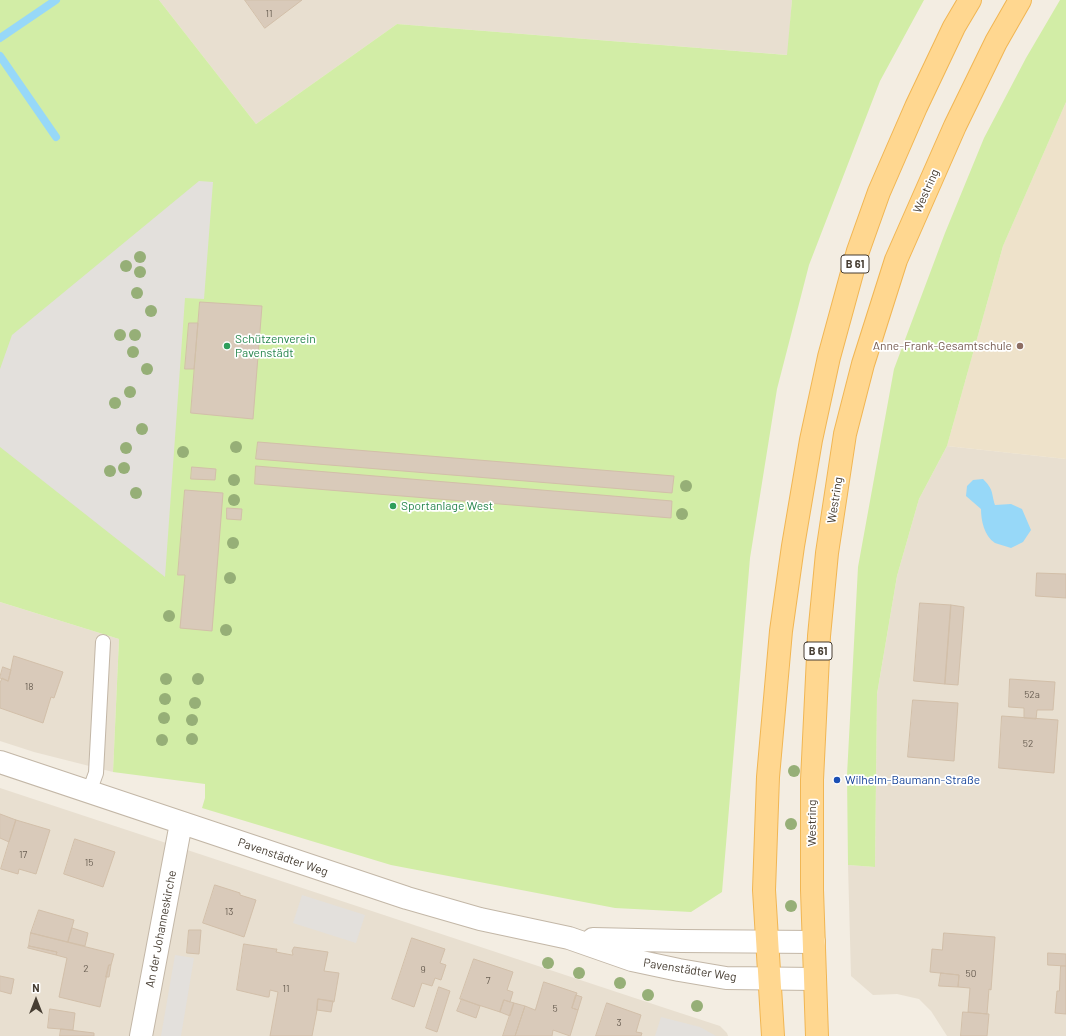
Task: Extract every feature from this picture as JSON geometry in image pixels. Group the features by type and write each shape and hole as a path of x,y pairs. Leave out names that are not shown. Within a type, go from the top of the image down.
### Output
{"main road":[{"name":"B 61","path":"773,1036 764,890 768,778 781,631 792,546 811,440 829,357 858,251 879,192 916,106 954,27 970,0"},
{"name":"Westring","path":"817,1036 812,890 812,780 819,636 827,553 845,434 863,364 896,260 955,126 996,42 1020,0"}],"street":[{"name":"Pavenstädter Weg","path":"0,762 407,898 480,919 570,938 632,960 726,978 815,979"},
{"name":"An der Johanneskirche","path":"141,1036 181,823"},
{"name":"Pavenstädter Weg","path":"570,938 653,941 814,942"}],"lane":[{"path":"89,792 96,773 103,642"}],"shaded area":[{"path":"159,0 792,0 788,55 397,24 256,124"},
{"name":"Anne-Frank-Gesamtschule","path":"1066,102 1066,459 947,446 1003,246"},
{"path":"199,181 213,182 204,299 185,298 165,577 0,447 0,369 12,335"},
{"path":"947,446 1066,459 1066,1036 947,1036 931,1011 919,999 897,994 873,995 851,976 848,865 875,867 877,694 897,576 919,499"},
{"path":"0,602 119,639 113,772 34,752 0,741"},
{"path":"0,788 720,1026 728,1036 0,1036"},
{"path":"302,895 365,915 356,943 293,923"},
{"path":"175,955 194,958 181,1036 161,1036"},
{"path":"661,1017 700,1027 716,1036 655,1036"}],"green space":[{"name":"Sportanlage West","path":"0,0 159,0 256,124 397,24 787,55 792,0 924,0 880,81 809,265 777,389 750,558 722,892 691,912 615,908 391,865 202,808 205,798 205,784 113,772 119,639 0,602"},
{"path":"1060,0 1066,0 1066,102 1003,246 947,446 919,499 897,576 877,694 875,867 848,865 847,775 858,567 894,369 945,233 984,138 1026,58"}],"water":[{"path":"983,479 992,491 995,505 1011,504 1022,509 1031,530 1023,542 1011,548 995,543 988,536 983,523 981,509 966,496 967,486 973,480"}],"building":[{"path":"245,0 302,0 265,28"},
{"name":"Schützenverein Pavenstädt","path":"200,302 262,306 253,419 191,413"},
{"path":"189,323 198,323 194,369 185,369"},
{"path":"258,442 674,476 672,493 256,459"},
{"path":"256,466 672,501 671,518 255,484"},
{"path":"192,467 216,469 215,480 191,479"},
{"path":"185,490 223,493 212,631 180,628 185,575 178,575"},
{"path":"227,508 242,509 241,520 227,519"},
{"path":"1037,573 1066,574 1066,598 1036,596"},
{"path":"920,603 951,605 945,684 914,681"},
{"path":"951,605 964,607 958,685 945,684"},
{"path":"14,656 63,672 54,698 51,697 43,723 0,708 0,683 2,678 8,681"},
{"path":"3,667 11,670 8,681 0,678"},
{"path":"1010,679 1055,682 1053,710 1037,710 1036,719 1024,718 1024,708 1009,707"},
{"path":"913,700 958,703 954,761 908,757"},
{"path":"1002,716 1058,720 1054,773 999,768"},
{"path":"0,814 16,820 9,842 0,838"},
{"path":"16,820 50,830 36,874 19,869 18,874 1,869"},
{"path":"75,839 115,852 103,887 64,874"},
{"path":"215,885 256,900 244,937 203,923"},
{"path":"39,910 74,920 68,942 31,933"},
{"path":"72,928 88,933 85,946 68,942"},
{"path":"189,930 201,930 199,954 187,953"},
{"path":"31,933 114,954 111,965 109,965 100,1007 59,997 67,958 56,955 57,952 29,946"},
{"path":"944,933 995,937 991,990 989,989 987,1014 968,1012 970,988 958,987 959,975 930,972 932,949 942,950"},
{"path":"412,938 445,949 440,963 446,965 441,980 435,978 432,986 422,983 414,1007 392,999"},
{"path":"244,944 277,949 276,952 292,955 294,947 328,952 324,971 339,973 334,1002 318,999 312,1036 270,1036 278,992 270,990 269,997 267,997 237,990"},
{"path":"29,946 57,952 56,955 28,948"},
{"path":"1048,953 1066,954 1066,966 1048,965"},
{"path":"474,959 513,972 507,990 513,992 510,1002 504,1000 500,1012 460,999"},
{"path":"109,965 111,965 109,977 106,977"},
{"path":"1061,966 1066,966 1066,1014 1055,1013"},
{"path":"941,973 959,975 958,987 939,986"},
{"path":"0,976 14,979 11,994 0,991"},
{"path":"544,982 577,993 572,1008 578,1010 570,1036 553,1030 552,1036 515,1036 525,1006 535,1010"},
{"path":"439,987 450,991 437,1032 426,1028"},
{"path":"576,995 582,997 578,1010 572,1008"},
{"path":"318,999 333,1001 331,1012 317,1010"},
{"path":"462,999 480,1006 476,1018 457,1011"},
{"path":"504,1000 514,1003 510,1016 500,1012"},
{"path":"514,1003 525,1006 515,1036 503,1036"},
{"path":"607,1003 641,1015 636,1032 642,1033 641,1036 596,1036"},
{"path":"50,1009 75,1013 73,1030 48,1028"},
{"path":"963,1012 989,1014 987,1036 961,1036"},
{"path":"61,1029 94,1033 94,1036 60,1036"}],"waterway":[{"path":"0,38 56,0"},
{"path":"0,56 56,137"}],"place":[{"name":"Schützenverein Pavenstädt","path":"227,346"},
{"name":"Anne-Frank-Gesamtschule","path":"1020,346"},
{"name":"Sportanlage West","path":"393,506"},
{"name":"Wilhelm-Baumann-Straße","path":"837,780"}]}
